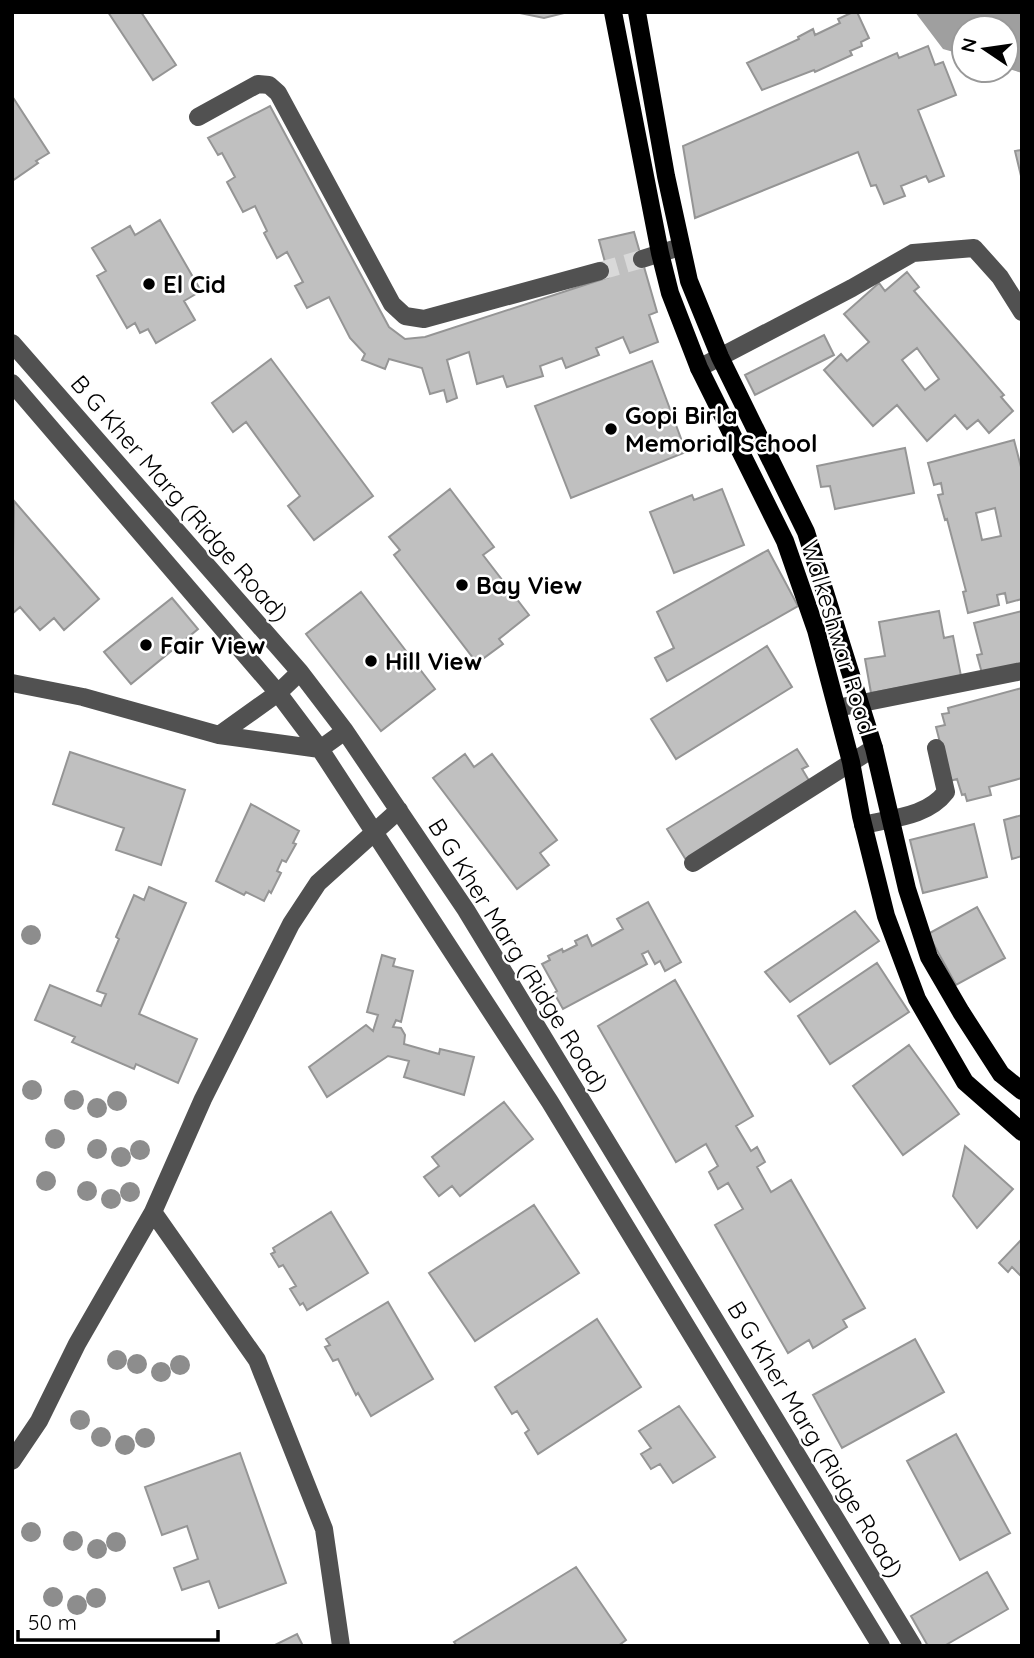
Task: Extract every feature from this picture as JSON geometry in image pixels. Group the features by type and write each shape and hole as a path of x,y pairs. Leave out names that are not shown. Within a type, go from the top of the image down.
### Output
{"main road":[{"name":"Walkeshwar Road","path":"637,13 666,176 689,281 720,357 806,532 874,748 907,889 929,957 1001,1074 1022,1091"},
{"name":"Walkeshwar Road","path":"613,14 670,293 699,368 785,541 816,630 852,762 863,825 886,916 917,999 965,1082 1022,1132"},
{"path":"785,541 806,532"}],"street":[{"path":"613,14 637,13"},
{"path":"198,117 258,84 269,85 278,93 392,304 405,316 424,319 600,271"},
{"path":"646,182 666,176"},
{"path":"642,259 680,247"},
{"path":"699,368 913,253 974,248 1000,276 1022,312"},
{"name":"B G Kher Marg (Ridge Road)","path":"12,343 300,672 345,730 466,911 913,1646"},
{"name":"B G Kher Marg (Ridge Road)","path":"12,383 278,693 320,749 550,1101 881,1646"},
{"path":"837,708 1022,671"},
{"path":"219,735 278,693 300,672"},
{"path":"12,683 83,697 219,735 320,749 345,730"},
{"path":"693,863 874,748"},
{"path":"863,825 928,809 946,792 936,748"},
{"path":"12,1461 39,1421 77,1344 153,1212 203,1099 291,924 318,883 399,810"},
{"path":"153,1212 257,1360 324,1529 341,1646"}],"shaded area":[{"path":"915,12 1022,12 1022,73 1020,14 950,14 950,51 943,49"}],"building":[{"path":"108,12 141,12 176,65 153,80"},
{"path":"515,12 568,12 544,18"},
{"path":"857,12 869,38 861,42 862,46 850,51 852,55 815,72 814,70 762,90 747,63 799,39 798,37 813,29 815,35 840,23 838,19"},
{"path":"928,46 935,65 943,62 956,95 918,110 944,176 929,182 926,176 901,186 905,196 884,204 876,185 871,186 858,152 695,218 683,146 897,53 899,58"},
{"path":"12,96 49,153 12,181"},
{"path":"270,106 389,327 405,339 425,337 609,277 599,240 634,232 657,312 649,315 658,342 630,353 623,337 596,348 599,355 566,368 562,358 540,366 543,376 507,387 503,376 477,384 469,352 447,360 457,398 447,402 444,390 430,394 422,368 389,359 385,369 362,360 365,354 350,338 329,297 307,308 295,286 303,282 287,252 277,258 264,233 267,231 255,206 243,212 227,182 235,177 222,153 218,155 208,138"},
{"path":"1022,150 1022,180 1015,151"},
{"name":"El Cid","path":"160,220 201,291 184,301 195,320 156,343 148,329 140,333 135,323 127,328 97,276 106,271 92,248 130,226 135,235"},
{"path":"907,272 919,287 914,291 1004,395 1001,397 1013,411 989,433 978,420 967,429 955,415 927,441 897,405 873,426 824,370 841,354 847,361 869,342 844,314 879,283 885,291","holes":["917,348 939,379 925,390 902,360"]},
{"path":"824,335 834,355 755,395 745,375"},
{"path":"271,359 373,496 314,540 288,506 300,496 246,422 233,432 212,403"},
{"name":"Gopi Birla Memorial School","path":"652,361 686,452 571,498 535,406"},
{"path":"1014,440 1022,471 1022,599 1007,603 1005,593 997,595 999,605 968,613 963,592 966,591 938,495 943,494 941,483 934,485 928,463","holes":["995,508 1001,536 982,540 976,513"]},
{"path":"905,448 914,493 835,509 830,486 821,487 817,466"},
{"name":"Bay View","path":"450,489 494,547 483,555 529,615 499,639 503,644 477,663 394,555 400,550 389,537"},
{"path":"722,489 744,545 674,573 650,512 692,495 694,500"},
{"path":"14,501 99,599 64,630 54,618 40,630 20,607 12,614"},
{"path":"768,550 798,606 667,681 655,658 674,648 657,612"},
{"name":"Hill View","path":"361,592 435,689 381,731 306,634"},
{"name":"Fair View","path":"172,598 198,629 131,684 104,652"},
{"path":"939,611 944,638 953,636 961,676 871,693 865,659 885,656 879,622"},
{"path":"1022,611 1022,667 983,677 977,655 982,654 974,623"},
{"path":"767,646 792,687 676,759 651,719"},
{"path":"1022,688 1022,778 989,787 991,795 967,801 957,779 950,781 936,727 945,725 942,714 949,713 948,708"},
{"path":"797,749 808,766 802,769 811,784 686,860 667,829"},
{"path":"70,752 185,790 161,865 116,850 124,828 53,804"},
{"path":"465,754 474,767 492,754 557,840 540,853 549,865 517,889 433,778"},
{"path":"251,804 299,831 293,843 296,844 286,862 282,860 277,871 281,873 264,901 246,892 244,895 216,881"},
{"path":"1022,815 1022,856 1012,859 1004,820"},
{"path":"974,824 987,877 923,893 910,840"},
{"path":"149,887 186,903 139,1014 197,1039 178,1083 136,1064 134,1069 72,1042 75,1037 35,1020 50,985 101,1006 106,994 97,991 119,939 116,937 134,895 144,900"},
{"path":"648,902 681,962 665,971 660,961 655,964 648,951 642,954 647,964 563,1009 554,993 557,991 542,964 550,960 548,956 577,945 575,941 587,935 592,946 623,929 617,919"},
{"path":"977,907 1005,958 956,985 928,934"},
{"path":"855,911 879,941 790,1002 765,972"},
{"path":"382,955 395,959 393,966 413,971 401,1022 396,1020 393,1027 401,1028 405,1035 404,1044 439,1054 440,1049 474,1057 464,1095 404,1077 409,1061 388,1056 327,1097 309,1067 366,1025 373,1031 378,1015 367,1012"},
{"path":"877,963 909,1012 830,1064 798,1016"},
{"path":"675,980 753,1116 736,1126 751,1151 757,1147 765,1162 757,1167 771,1192 791,1180 865,1308 843,1320 847,1327 813,1348 809,1340 788,1353 715,1225 743,1209 728,1183 718,1189 709,1172 718,1166 706,1144 676,1162 598,1026"},
{"path":"909,1045 959,1114 903,1155 853,1086"},
{"path":"504,1102 533,1139 460,1196 452,1186 439,1196 424,1177 439,1166 432,1157"},
{"path":"965,1146 1013,1189 977,1228 953,1196"},
{"path":"534,1205 579,1273 475,1341 429,1273"},
{"path":"331,1212 368,1273 307,1310 303,1303 300,1305 290,1289 296,1286 283,1265 279,1267 271,1254 275,1252 273,1248"},
{"path":"1022,1239 1022,1277 1012,1267 1008,1272 999,1263"},
{"path":"388,1302 433,1379 371,1416 358,1393 356,1395 338,1359 333,1361 325,1347 330,1345 326,1339"},
{"path":"597,1319 641,1387 538,1454 525,1433 529,1430 517,1411 512,1414 495,1387"},
{"path":"915,1339 944,1392 842,1448 813,1395"},
{"path":"679,1406 715,1457 673,1483 660,1464 651,1469 641,1454 651,1448 639,1431"},
{"path":"956,1434 1010,1533 960,1560 907,1461"},
{"path":"240,1453 286,1583 219,1608 209,1581 182,1590 174,1568 198,1559 187,1526 162,1535 145,1487"},
{"path":"576,1567 626,1640 618,1646 457,1646 454,1642"},
{"path":"987,1572 1008,1609 944,1646 928,1646 911,1616"},
{"path":"297,1634 303,1646 273,1646"}],"tunnel":[{"path":"600,271 642,259"}],"place":[{"name":"El Cid","path":"149,284"},
{"name":"Gopi Birla Memorial School","path":"611,429"},
{"name":"Bay View","path":"462,585"},
{"name":"Fair View","path":"146,645"},
{"name":"Hill View","path":"371,661"}]}
